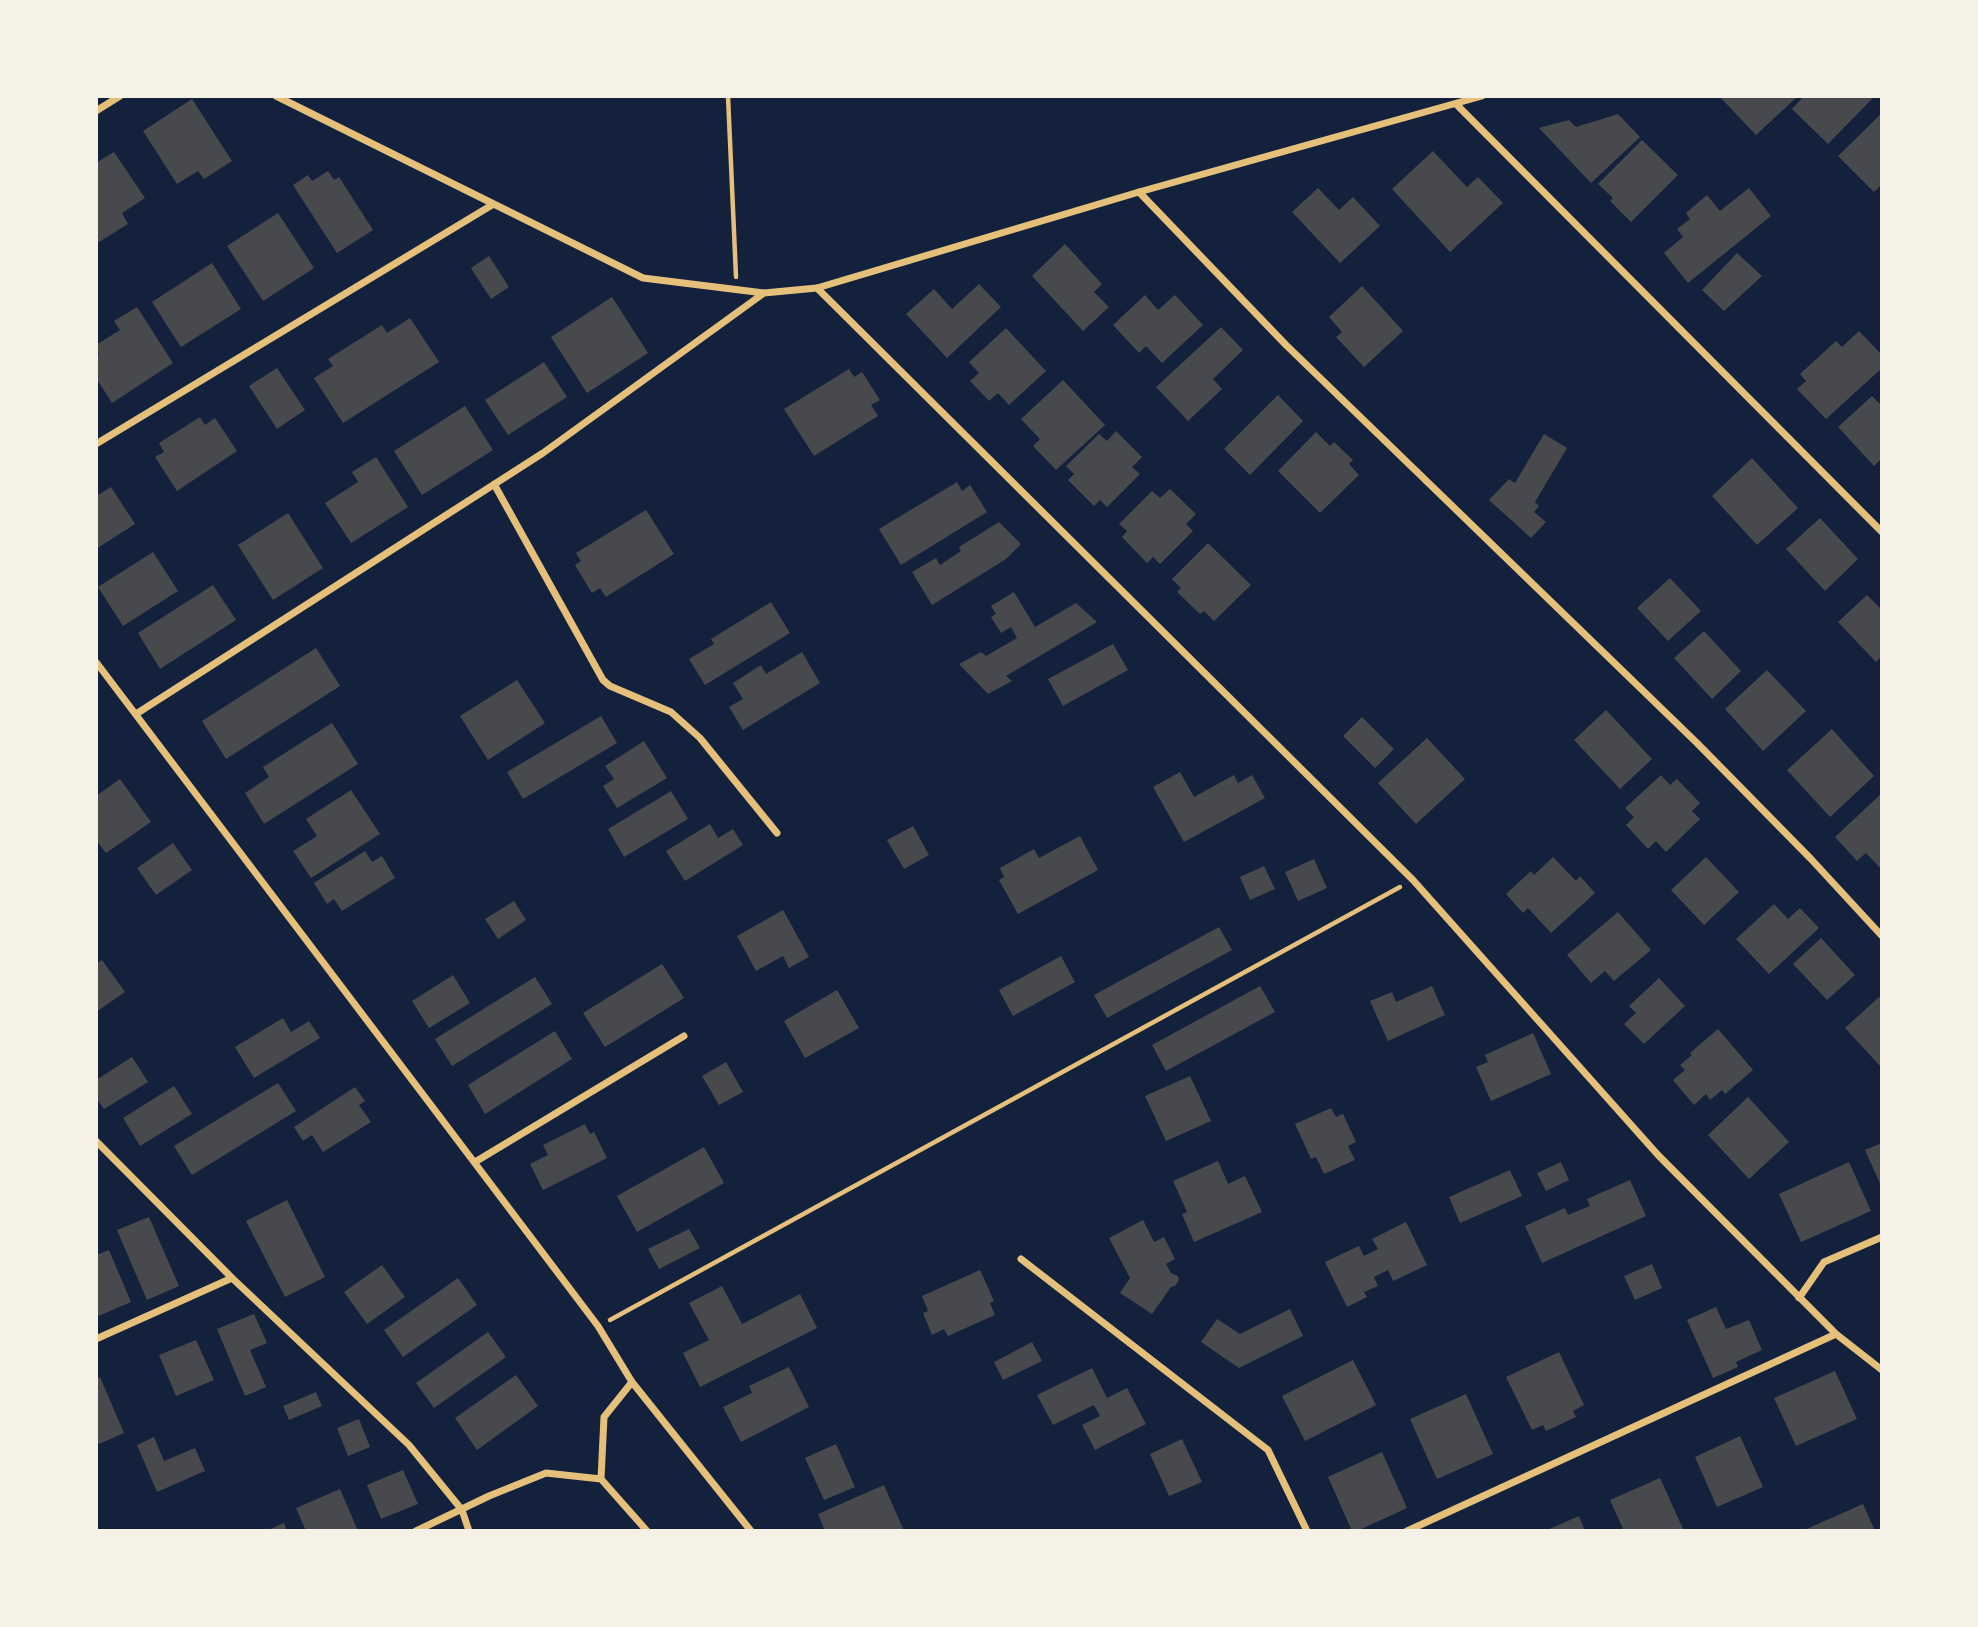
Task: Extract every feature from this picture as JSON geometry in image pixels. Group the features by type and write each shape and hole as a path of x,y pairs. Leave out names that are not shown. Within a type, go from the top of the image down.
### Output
{"street":[{"path":"96,111 120,96"},
{"path":"276,96 643,278 764,293 817,288 1139,192 1482,96"},
{"path":"1455,104 1882,532"},
{"path":"1139,192 1286,345 1697,743 1882,936"},
{"path":"96,444 492,205"},
{"path":"817,288 1413,880 1658,1155 1836,1335 1882,1370"},
{"path":"136,715 543,453 764,293"},
{"path":"494,484 603,680 610,686 671,712 701,738 777,833"},
{"path":"96,662 598,1326 632,1382 751,1531"},
{"path":"475,1161 684,1036"},
{"path":"96,1142 232,1278 409,1445 462,1510 468,1531"},
{"path":"1799,1298 1824,1262 1882,1237"},
{"path":"1021,1259 1268,1450 1307,1531"},
{"path":"96,1339 232,1278"},
{"path":"1407,1531 1836,1335"},
{"path":"601,1479 604,1417 632,1382"},
{"path":"416,1531 489,1496 546,1474 601,1479 647,1531"}],"path":[{"path":"728,96 737,290"},
{"path":"598,1326 1413,880"}],"building":[{"path":"1719,96 1798,96 1756,135"},
{"path":"1804,96 1869,96 1872,99 1828,144 1792,109"},
{"path":"192,99 232,161 204,179 198,171 177,184 143,131"},
{"path":"1882,113 1882,184 1874,192 1838,156"},
{"path":"1618,114 1640,137 1591,183 1539,128 1569,120 1576,127"},
{"path":"1642,140 1678,175 1631,222 1610,201 1613,198 1598,184"},
{"path":"1433,151 1467,187 1478,177 1503,203 1450,252 1392,189"},
{"path":"114,152 145,198 122,213 128,224 99,242 96,238 96,163"},
{"path":"328,171 334,180 339,177 373,230 337,253 293,185 308,175 312,181"},
{"path":"1318,188 1339,210 1353,197 1380,226 1340,263 1292,212"},
{"path":"1749,188 1771,216 1688,283 1664,253 1683,237 1677,229 1690,219 1686,213 1707,195 1720,211"},
{"path":"278,213 314,268 263,301 227,246"},
{"path":"1065,244 1102,284 1094,292 1109,307 1083,331 1032,276"},
{"path":"1737,253 1762,276 1724,311 1702,290"},
{"path":"489,256 509,287 491,299 471,268"},
{"path":"212,263 241,309 181,347 152,302"},
{"path":"979,284 1001,307 947,358 906,314 934,289 952,309"},
{"path":"1362,286 1403,331 1364,367 1336,337 1342,332 1329,317"},
{"path":"1145,295 1158,310 1175,295 1203,325 1162,363 1146,346 1139,353 1113,325"},
{"path":"612,297 648,353 587,393 551,337"},
{"path":"137,307 173,363 112,403 96,378 96,356 99,354 96,345 120,330 114,321"},
{"path":"410,318 439,362 343,423 314,378 333,366 328,359 382,325 387,333"},
{"path":"1221,327 1243,350 1213,379 1222,389 1188,421 1156,387"},
{"path":"1006,328 1046,371 1009,405 998,393 989,401 970,381 979,373 969,362"},
{"path":"1859,331 1882,355 1882,368 1826,419 1797,389 1806,381 1800,374 1836,341 1842,347"},
{"path":"544,362 567,397 508,435 485,400"},
{"path":"277,368 305,410 277,429 249,386"},
{"path":"849,369 854,377 862,372 880,400 871,405 878,416 814,456 784,409"},
{"path":"1063,380 1105,425 1056,470 1033,446 1040,439 1021,419"},
{"path":"1278,395 1303,421 1250,475 1224,449"},
{"path":"1872,396 1882,406 1882,458 1874,466 1838,427"},
{"path":"465,406 493,450 422,495 394,451"},
{"path":"200,417 205,425 215,418 237,451 177,491 155,457 164,452 159,443"},
{"path":"1116,431 1142,457 1132,467 1140,474 1107,507 1100,500 1094,506 1068,480 1074,474 1066,466 1099,434 1107,441"},
{"path":"1316,432 1330,446 1334,442 1353,460 1349,464 1359,475 1320,513 1278,471"},
{"path":"1544,434 1567,448 1535,502 1539,506 1534,512 1546,522 1531,538 1489,500 1509,479 1515,483"},
{"path":"376,457 408,507 351,543 325,503 358,482 352,472"},
{"path":"1752,458 1798,508 1757,545 1712,496"},
{"path":"957,482 962,491 970,485 987,512 901,565 879,529"},
{"path":"111,487 135,524 96,549 96,496"},
{"path":"1170,489 1196,514 1186,524 1193,531 1160,564 1153,557 1147,563 1122,537 1127,531 1119,524 1152,491 1160,498"},
{"path":"646,510 674,554 606,597 600,588 592,593 575,565 581,561 576,553"},
{"path":"288,513 323,568 273,600 238,545"},
{"path":"1820,518 1858,559 1825,591 1786,549"},
{"path":"999,522 1021,544 1006,559 932,605 912,572 936,558 940,565 961,551 959,547"},
{"path":"1208,543 1251,585 1214,621 1204,611 1200,614 1177,592 1181,588 1172,579"},
{"path":"153,552 178,591 123,626 98,587"},
{"path":"1670,578 1701,611 1668,641 1637,608"},
{"path":"213,585 236,620 160,669 138,633"},
{"path":"1014,592 1035,627 1076,603 1097,622 1006,676 1012,681 988,694 959,664 981,652 986,656 1017,638 1011,627 1001,633 991,617 996,614 991,606"},
{"path":"1867,595 1882,607 1882,656 1876,662 1838,622"},
{"path":"771,602 790,633 705,685 689,659 714,644 711,639"},
{"path":"1704,631 1741,671 1712,699 1674,658"},
{"path":"1113,644 1128,670 1063,706 1048,679"},
{"path":"316,648 340,686 226,759 202,721"},
{"path":"802,652 820,683 743,730 729,707 743,699 733,683 761,665 766,674"},
{"path":"1767,670 1806,711 1763,751 1725,709"},
{"path":"517,680 545,723 488,760 460,716"},
{"path":"1606,710 1652,759 1620,789 1574,740"},
{"path":"601,716 617,743 523,799 507,772"},
{"path":"1362,717 1394,749 1375,768 1343,736"},
{"path":"332,723 358,764 264,824 245,793 269,777 263,767"},
{"path":"1832,729 1874,776 1830,817 1787,770"},
{"path":"1427,738 1465,779 1416,824 1378,783"},
{"path":"644,741 667,778 617,808 603,786 614,779 605,766"},
{"path":"1180,772 1194,797 1234,775 1238,783 1252,775 1265,798 1184,842 1153,787"},
{"path":"1661,775 1670,785 1677,779 1700,803 1692,811 1700,819 1666,852 1656,841 1648,849 1626,825 1634,817 1625,808"},
{"path":"120,779 151,822 106,853 96,840 96,796"},
{"path":"351,790 380,834 311,878 293,851 317,836 306,819"},
{"path":"671,791 688,819 624,857 608,829"},
{"path":"1882,793 1882,870 1866,853 1857,861 1835,837"},
{"path":"710,824 718,838 733,829 743,845 685,881 666,851"},
{"path":"913,826 929,855 904,869 887,840"},
{"path":"1080,836 1098,870 1018,914 999,880 1004,877 1000,868 1034,849 1039,858"},
{"path":"173,843 192,870 156,895 137,868"},
{"path":"365,851 372,862 382,856 395,878 342,911 334,899 327,904 314,883"},
{"path":"1553,857 1576,881 1580,876 1595,893 1551,933 1528,908 1523,913 1506,894 1531,871 1534,875"},
{"path":"1706,857 1739,892 1704,925 1671,890"},
{"path":"1314,859 1327,888 1298,901 1285,872"},
{"path":"1264,866 1275,889 1250,900 1240,877"},
{"path":"514,901 526,920 498,939 485,919"},
{"path":"1774,904 1788,919 1800,908 1819,928 1769,974 1736,939"},
{"path":"783,910 809,957 789,968 783,956 756,971 737,936"},
{"path":"1618,912 1651,950 1614,981 1605,971 1591,983 1567,955"},
{"path":"1219,927 1232,950 1107,1018 1094,995"},
{"path":"1821,938 1855,975 1827,1000 1793,964"},
{"path":"1061,956 1075,982 1013,1016 999,990"},
{"path":"102,960 125,992 96,1012 96,964"},
{"path":"662,964 684,998 605,1047 583,1013"},
{"path":"453,975 470,1003 429,1028 412,1001"},
{"path":"535,977 552,1004 452,1066 435,1039"},
{"path":"1659,978 1685,1006 1644,1044 1624,1024 1636,1013 1629,1006"},
{"path":"1260,986 1275,1012 1166,1071 1152,1045"},
{"path":"1432,986 1445,1015 1388,1041 1370,1001 1392,992 1396,1002"},
{"path":"837,990 859,1028 805,1058 784,1021"},
{"path":"1879,997 1882,1000 1882,1068 1845,1028"},
{"path":"283,1018 291,1032 309,1021 320,1038 254,1078 235,1047"},
{"path":"1718,1029 1753,1070 1725,1094 1722,1090 1710,1100 1706,1094 1694,1105 1673,1080 1685,1070 1680,1065 1692,1055 1690,1053"},
{"path":"555,1031 572,1059 485,1114 468,1085"},
{"path":"1533,1033 1551,1074 1491,1101 1476,1067 1488,1062 1485,1055"},
{"path":"132,1057 148,1082 104,1109 96,1098 96,1080"},
{"path":"726,1062 743,1092 719,1105 702,1076"},
{"path":"1190,1076 1211,1121 1166,1141 1145,1096"},
{"path":"278,1083 296,1111 192,1175 174,1146"},
{"path":"174,1086 192,1114 140,1146 123,1118"},
{"path":"355,1087 365,1101 359,1105 371,1122 323,1152 312,1135 303,1141 294,1127"},
{"path":"1748,1097 1789,1142 1749,1179 1708,1135"},
{"path":"1331,1108 1336,1117 1343,1114 1356,1142 1348,1146 1355,1160 1324,1174 1316,1157 1311,1159 1295,1124"},
{"path":"585,1124 590,1134 594,1132 607,1158 543,1190 530,1164 548,1155 543,1145"},
{"path":"1882,1143 1882,1188 1865,1150"},
{"path":"704,1147 724,1183 637,1232 617,1196"},
{"path":"1218,1161 1228,1184 1245,1176 1262,1212 1194,1242 1182,1214 1187,1212 1173,1181"},
{"path":"1561,1162 1569,1180 1546,1191 1537,1173"},
{"path":"1849,1162 1871,1211 1801,1242 1779,1194"},
{"path":"1510,1170 1522,1196 1460,1223 1449,1197"},
{"path":"1630,1180 1646,1216 1542,1263 1525,1226 1565,1208 1568,1215 1590,1206 1587,1199"},
{"path":"287,1200 325,1277 285,1297 246,1221"},
{"path":"149,1217 179,1286 147,1300 117,1230"},
{"path":"1143,1220 1154,1242 1164,1237 1175,1259 1166,1264 1179,1280 1152,1314 1120,1293 1130,1278 1109,1238"},
{"path":"1406,1222 1427,1265 1393,1281 1388,1270 1374,1277 1378,1286 1364,1292 1367,1297 1347,1307 1325,1262 1359,1246 1364,1256 1378,1249 1372,1239"},
{"path":"689,1229 700,1248 659,1269 648,1249"},
{"path":"109,1250 131,1302 96,1317 96,1255"},
{"path":"1652,1264 1662,1288 1635,1300 1624,1276"},
{"path":"382,1265 405,1297 367,1324 344,1292"},
{"path":"980,1270 994,1301 990,1303 995,1315 948,1336 944,1329 932,1335 923,1313 928,1311 922,1296"},
{"path":"458,1278 477,1305 403,1357 384,1330"},
{"path":"722,1286 742,1324 800,1294 817,1328 700,1387 683,1353 709,1340 689,1303"},
{"path":"1716,1307 1726,1329 1749,1320 1762,1350 1736,1362 1738,1367 1713,1378 1687,1320"},
{"path":"1290,1309 1303,1336 1239,1368 1201,1342 1217,1319 1240,1334"},
{"path":"254,1314 267,1343 250,1350 266,1387 245,1396 217,1329"},
{"path":"488,1332 506,1357 434,1408 416,1383"},
{"path":"196,1340 214,1380 176,1396 159,1355"},
{"path":"1032,1342 1042,1361 1003,1380 994,1362"},
{"path":"1559,1352 1584,1405 1573,1411 1576,1417 1546,1431 1543,1425 1532,1430 1506,1377"},
{"path":"1353,1360 1376,1405 1305,1441 1282,1396"},
{"path":"789,1367 809,1407 741,1442 723,1407 752,1393 749,1386"},
{"path":"1092,1368 1107,1398 1127,1388 1146,1424 1095,1450 1082,1425 1100,1416 1094,1405 1053,1425 1037,1395"},
{"path":"1835,1371 1857,1419 1796,1446 1774,1398"},
{"path":"516,1375 538,1406 477,1450 455,1418"},
{"path":"100,1377 124,1433 99,1444 96,1438 96,1379"},
{"path":"316,1392 322,1406 289,1420 283,1406"},
{"path":"1466,1394 1493,1454 1437,1479 1410,1419"},
{"path":"359,1419 370,1447 348,1456 337,1428"},
{"path":"1740,1436 1763,1487 1717,1507 1695,1457"},
{"path":"154,1437 164,1461 195,1448 205,1471 157,1492 137,1445"},
{"path":"1182,1439 1202,1482 1169,1496 1150,1454"},
{"path":"836,1444 855,1487 824,1500 805,1458"},
{"path":"1382,1452 1407,1508 1352,1531 1328,1477"},
{"path":"403,1470 418,1504 381,1519 367,1485"},
{"path":"1660,1478 1684,1531 1624,1531 1610,1500"},
{"path":"884,1485 904,1531 825,1531 818,1514"},
{"path":"340,1489 358,1531 306,1531 296,1508"},
{"path":"1863,1504 1875,1531 1802,1531"},
{"path":"1579,1516 1585,1531 1545,1531"},
{"path":"284,1523 287,1531 266,1531"}]}
